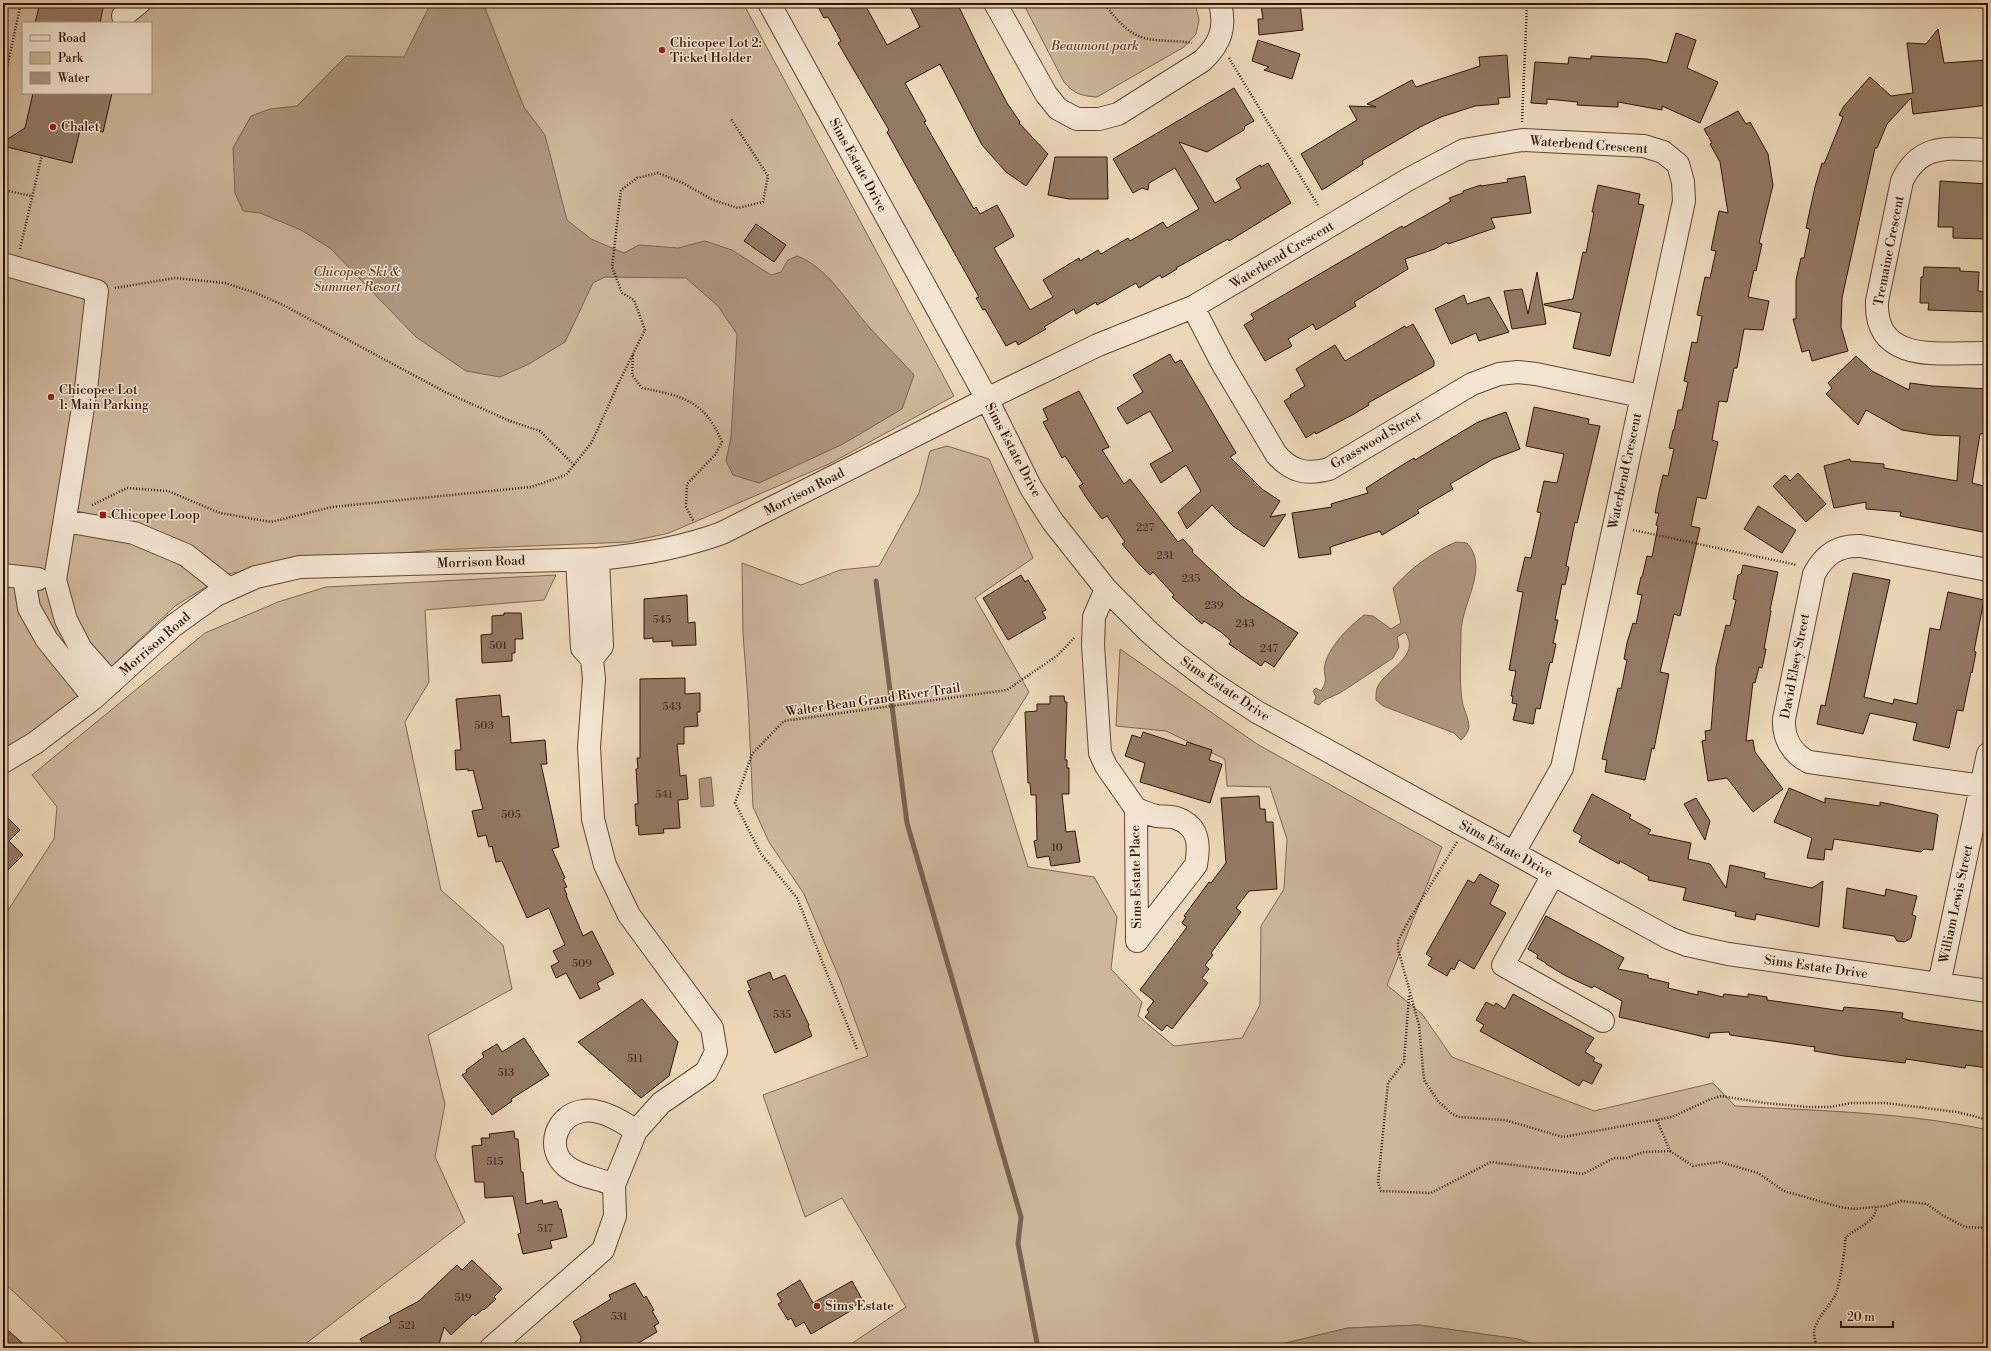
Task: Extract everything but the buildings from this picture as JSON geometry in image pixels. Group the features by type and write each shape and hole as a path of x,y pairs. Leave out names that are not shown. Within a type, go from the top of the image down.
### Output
{"street":[{"name":"Sims Estate Drive","path":"769,3 987,399 1031,488 1072,548 1106,589 1149,632 1214,684 1257,712 1514,852 1644,925 1687,945 1728,954 1988,991"},
{"path":"995,3 1046,94 1058,109 1077,119 1099,119 1118,114 1202,61 1214,50 1219,41 1224,19 1220,3"},
{"name":"Waterbend Crescent","path":"987,399 1098,346 1193,307 1410,179 1464,150 1522,140 1644,146 1664,152 1678,164 1683,182 1684,201 1562,768 1514,852"},
{"name":"Tremaine Crescent","path":"1988,150 1941,149 1929,152 1917,158 1908,168 1902,181 1876,310 1885,335 1900,347 1918,352 1988,353"},
{"path":"9,266 97,291 86,389 55,580 66,620 81,650 112,683"},
{"name":"Grasswood Street","path":"1193,307 1222,363 1276,454 1288,466 1302,472 1315,473 1329,469 1472,384 1499,374 1518,372 1536,374 1641,396"},
{"name":"Morrison Road","path":"3,762 35,743 94,698 173,626 216,595 256,577 300,567 577,560 636,555 669,550 722,533 987,399"},
{"path":"65,521 134,533 186,554 229,589"},
{"name":"David Elsey Street","path":"1982,786 1809,762 1792,750 1784,731 1784,719 1814,574 1821,562 1832,552 1846,546 1861,546 1988,570"},
{"path":"592,659 602,646 598,559"},
{"path":"491,1348 603,1250 616,1216 614,1185 636,1131 661,1103 706,1072 716,1052 712,1028 629,915 605,865 593,819 589,747 594,679 592,659 582,648 577,560"},
{"path":"3,575 55,580"},
{"path":"24,578 29,608 47,640 94,698"},
{"name":"Sims Estate Place","path":"1106,589 1094,617 1093,645 1100,753 1106,766 1136,809 1137,941 1196,864 1199,849 1196,834 1187,824 1175,817 1156,816 1136,809"},
{"name":"William Lewis Street","path":"1939,984 1988,754"},
{"path":"1553,874 1503,965 1603,1021"},
{"path":"614,1185 600,1179 582,1175 567,1167 559,1159 554,1148 555,1136 570,1114 584,1110 605,1114 624,1122 636,1131"}],"path":[{"path":"3,86 21,3"},
{"path":"1104,3 1112,14 1130,31 1145,38 1180,40 1192,43"},
{"path":"1522,140 1527,3"},
{"path":"1219,41 1319,207"},
{"path":"68,500 92,505 127,488 168,491 220,513 271,522 332,507 531,487 566,475 592,442 645,330 634,300 622,293 612,267 621,190 637,178 658,173 683,183 712,200 738,208 763,202 768,176 731,119"},
{"path":"9,266 32,196 42,156"},
{"path":"3,190 32,196"},
{"path":"97,291 176,278 225,283 256,293 285,306 445,392 510,421 540,431 574,465"},
{"path":"633,353 632,375 642,388 666,392 692,402 708,416 722,442 716,455 687,484 686,507 697,528"},
{"path":"1633,530 1800,566"},
{"name":"Walter Bean Grand River Trail","path":"857,1049 797,898 761,854 735,803 752,754 784,721 1007,690 1058,655 1094,617"},
{"path":"1466,826 1398,941 1399,959 1419,1025 1424,1080 1438,1101 1451,1114 1458,1117 1505,1120 1563,1137 1672,1117 1721,1096 1765,1103 1808,1107 1830,1107 1852,1103 1885,1103 1957,1112 1988,1120"},
{"path":"1409,993 1404,1062 1388,1083 1378,1183 1381,1191 1432,1193 1491,1162 1583,1174 1614,1158 1627,1158 1644,1152 1670,1151"},
{"path":"1656,1120 1670,1151 1693,1166 1720,1162 1758,1173 1784,1192 1853,1209 1886,1206 1901,1201 1927,1204 1942,1215 1965,1227 1988,1228"},
{"path":"1816,1348 1814,1340 1815,1328 1820,1316 1835,1294 1841,1266 1844,1261 1845,1239 1867,1224 1876,1211 1876,1207"}],"green space":[{"name":"Chicopee Ski & Summer Resort","path":"3,3 743,3 954,396 829,464 669,533 628,542 434,550 275,565 227,574 175,606 77,699 3,754"},
{"name":"Beaumont park","path":"1023,3 1195,3 1199,20 1196,34 1184,47 1097,97 1092,97 1075,92 1064,82"},
{"path":"947,446 989,459 1033,558 975,598 1029,692 992,751 1028,867 1094,877 1117,917 1111,969 1142,1002 1138,1016 1174,1046 1242,1038 1260,1005 1261,926 1284,889 1287,839 1270,787 1227,786 1225,759 1166,731 1116,726 1120,649 1257,744 1442,847 1387,985 1422,1014 1452,1057 1594,1111 1713,1083 1735,1106 1894,1116 1925,1119 1988,1130 1988,1348 1546,1348 1518,1339 1419,1325 1348,1328 1264,1348 845,1348 906,1307 842,1198 805,1217 763,1095 868,1056 841,982 804,894 769,842 753,807 743,634 742,563 801,585 840,570 879,566 919,493 930,451"},
{"path":"556,575 544,600 425,610 429,682 405,722 441,890 503,945 512,989 428,1035 445,1104 435,1157 465,1222 300,1348 74,1348 3,1282 3,918 54,839 57,807 32,775 205,633 278,602 326,587"}],"water":[{"path":"431,3 483,3 524,107 545,135 567,220 591,239 624,253 639,245 678,248 705,241 732,250 771,275 781,272 788,260 797,256 808,261 828,277 870,328 914,375 902,409 843,444 759,483 733,475 726,461 731,437 737,334 718,306 686,278 605,277 593,283 565,342 529,364 500,377 466,371 416,337 330,248 301,230 260,213 243,211 235,193 233,148 251,116 270,109 297,106 346,56 404,57"},
{"path":"1456,542 1467,543 1473,553 1476,564 1473,586 1465,610 1461,633 1461,692 1469,727 1464,737 1461,740 1454,733 1383,706 1376,700 1377,688 1381,681 1406,656 1409,649 1409,641 1405,632 1397,637 1399,647 1393,658 1340,693 1324,700 1319,705 1314,703 1316,697 1313,691 1316,688 1321,691 1324,686 1324,668 1327,657 1341,637 1364,615 1373,616 1391,629 1401,623 1393,588 1422,562 1438,551"},
{"path":"711,777 714,806 701,807 699,779"},
{"path":"1419,1325 1518,1339 1546,1348 1265,1348 1348,1328"}],"waterway":[{"path":"876,581 907,823 1021,1217 1018,1244 1038,1348"}],"place":[{"name":"Chicopee Lot 2: Ticket Holder","path":"662,50"},
{"name":"Chalet","path":"53,127"},
{"name":"Chicopee Lot 1: Main Parking","path":"51,397"},
{"name":"Chicopee Loop","path":"103,515"},
{"name":"Sims Estate","path":"817,1306"}]}
